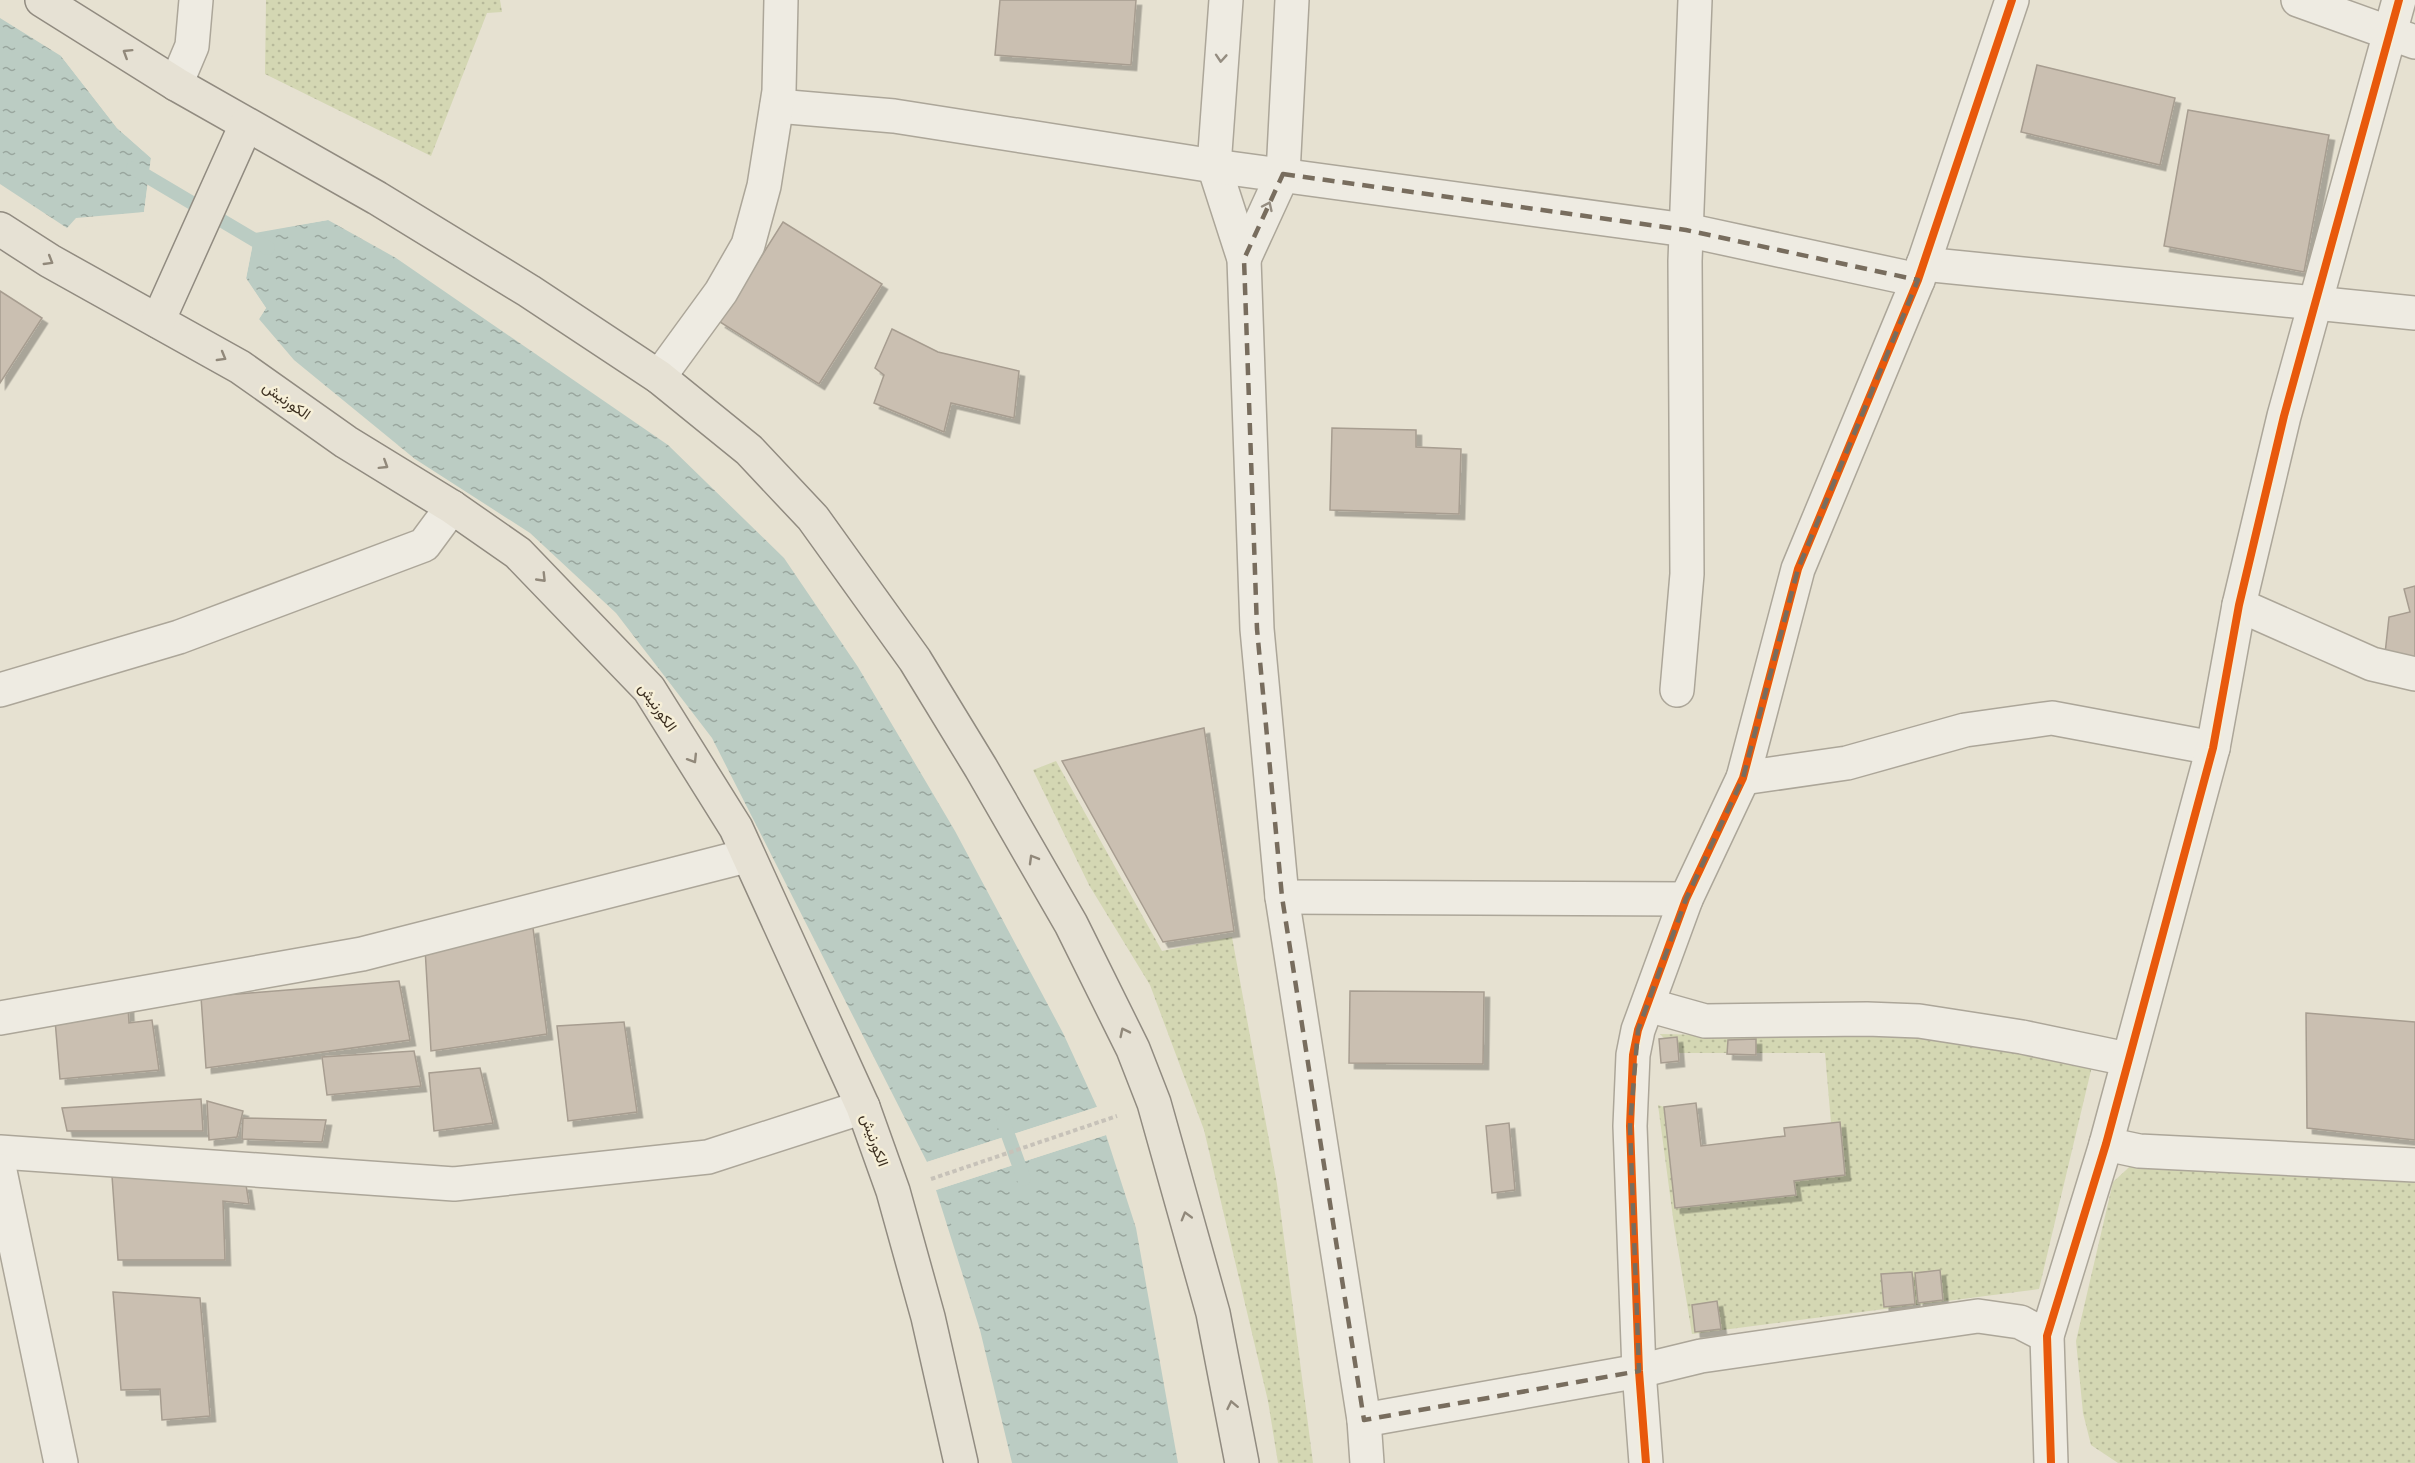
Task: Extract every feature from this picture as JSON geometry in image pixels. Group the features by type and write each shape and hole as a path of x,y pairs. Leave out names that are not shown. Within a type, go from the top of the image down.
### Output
{"main road":[{"path":"42,0 176,84 240,136 377,198 509,279 659,377 749,450 813,518 915,660 1071,924 1133,1049 1154,1103 1213,1312 1242,1463"},
{"path":"158,321 240,136"},
{"name":"الكورنيش","path":"0,229 50,261 240,367 346,442 452,507 518,553 649,689 736,828 746,856 862,1107 893,1191 919,1283 961,1463"}],"street":[{"path":"176,84 192,46 196,0"},
{"path":"659,377 721,292 748,245 764,186 777,106 782,0"},
{"path":"1226,0 1214,166 1244,259 1257,629 1282,897 1364,1420 1367,1463"},
{"path":"1244,259 1284,174 1292,0"},
{"path":"1677,690 1687,574 1686,230 1695,0"},
{"path":"1646,1463 1639,1371 1630,1085 1632,1055 1686,899 1743,778 1798,569 1920,272 2012,0"},
{"path":"2298,0 2402,37"},
{"path":"2051,1463 2048,1336 2106,1144 2127,1059 2213,748 2239,605 2284,416 2316,302 2402,37 2398,0"},
{"path":"777,106 894,116 1214,166 1686,230 1920,272 2316,302 2415,314"},
{"path":"0,690 179,637 424,545 452,507"},
{"path":"2239,605 2372,664 2415,674"},
{"path":"1743,778 1847,763 1965,730 2052,718 2213,748"},
{"path":"0,1018 362,954 746,856"},
{"path":"1282,897 1686,899"},
{"path":"1648,1005 1705,1021 1868,1019 1919,1021 2022,1037 2127,1059"},
{"path":"0,1152 454,1184 708,1156 862,1107"},
{"path":"2106,1144 2139,1151 2415,1165"},
{"path":"0,1171 61,1463"},
{"path":"1364,1420 1639,1371 1701,1356 1978,1316 2020,1322 2048,1336"}],"path":[{"path":"932,1178 1102,1121"}],"highlighted area":[{"path":"1283,174 1686,230 1918,280 1798,569 1743,778 1686,899 1638,1030 1630,1126 1639,1371 1364,1420 1282,897 1257,629 1244,259"}],"green space":[{"path":"266,0 500,0 502,12 487,13 431,156 265,74"},
{"path":"1056,761 1162,951 1232,937 1277,1184 1313,1463 1278,1463 1268,1401 1204,1130 1150,985 1089,885 1033,770"},
{"path":"1905,1032 2093,1062 2039,1289 1692,1334 1658,1105 1664,1107 1675,1208 1796,1194 1794,1181 1845,1175 1831,1123 1825,1053 1678,1053 1660,1034 1755,1036"},
{"path":"2138,1159 2415,1175 2415,1463 2118,1463 2091,1445 2083,1413 2076,1341 2113,1182"}],"water":[{"path":"0,18 61,56 117,128 151,158 144,212 67,228 0,184"},
{"path":"328,220 396,258 668,445 784,558 858,667 955,831 1063,1033 1097,1107 927,1162 712,738 616,613 530,533 415,459 294,360 259,319 266,308 246,279 255,232"},
{"path":"1106,1135 1136,1228 1178,1463 1012,1463 980,1330 936,1190"}],"pier":[{"path":"61,56 67,60 119,126 154,156 145,215 72,230 67,228 76,218 144,212 151,158 117,128"},
{"path":"330,218 328,220 255,233 246,278 266,308 259,319 256,318 262,308 243,279 252,231"},
{"path":"1097,1107 1098,1110 928,1165 927,1162"},
{"path":"1105,1132 1106,1135 936,1190 935,1187"}],"building":[{"path":"1000,0 1136,0 1131,65 995,55"},
{"path":"2037,65 2175,98 2160,165 2021,132"},
{"path":"2188,110 2329,135 2304,272 2164,246"},
{"path":"783,222 882,284 819,384 720,322"},
{"path":"0,291 42,318 0,383"},
{"path":"892,329 938,352 1019,371 1014,418 951,403 944,432 874,403 884,375 875,368"},
{"path":"1332,428 1416,430 1416,447 1461,449 1459,514 1330,510"},
{"path":"2415,586 2415,666 2384,663 2389,617 2410,612 2404,589"},
{"path":"1204,728 1234,931 1163,942 1062,761"},
{"path":"533,928 547,1034 431,1051 425,948"},
{"path":"399,981 410,1040 206,1068 201,997"},
{"path":"1350,991 1484,992 1483,1064 1349,1063"},
{"path":"128,1006 129,1023 152,1020 159,1070 60,1079 55,1020"},
{"path":"2306,1013 2415,1022 2415,1140 2307,1128"},
{"path":"624,1022 637,1112 568,1121 557,1026"},
{"path":"1677,1037 1679,1061 1661,1063 1659,1039"},
{"path":"1756,1039 1756,1055 1727,1054 1728,1040"},
{"path":"414,1051 421,1086 327,1095 322,1057"},
{"path":"480,1068 493,1123 434,1131 429,1073"},
{"path":"201,1099 203,1131 67,1131 62,1108"},
{"path":"207,1101 243,1111 237,1137 209,1140"},
{"path":"1696,1103 1701,1146 1785,1136 1784,1128 1840,1122 1845,1175 1794,1181 1796,1195 1675,1208 1664,1107"},
{"path":"243,1118 326,1120 322,1142 242,1139"},
{"path":"1509,1123 1515,1190 1492,1193 1486,1126"},
{"path":"112,1176 246,1185 249,1204 223,1201 225,1260 118,1260"},
{"path":"1940,1270 1943,1300 1918,1303 1915,1273"},
{"path":"1912,1272 1915,1304 1884,1307 1881,1274"},
{"path":"113,1292 200,1298 210,1416 162,1420 160,1389 121,1390"},
{"path":"1717,1301 1721,1329 1695,1332 1692,1305"}],"waterway":[{"path":"133,168 268,248"},
{"path":"1003,1121 1024,1179"}],"cycle path":[{"path":"1646,1463 1639,1371 1630,1126 1633,1055 1638,1030 1686,899 1743,778 1798,569 1918,280 2012,0"},
{"path":"2051,1463 2047,1336 2106,1144 2213,748 2239,605 2284,416 2399,0"}]}
